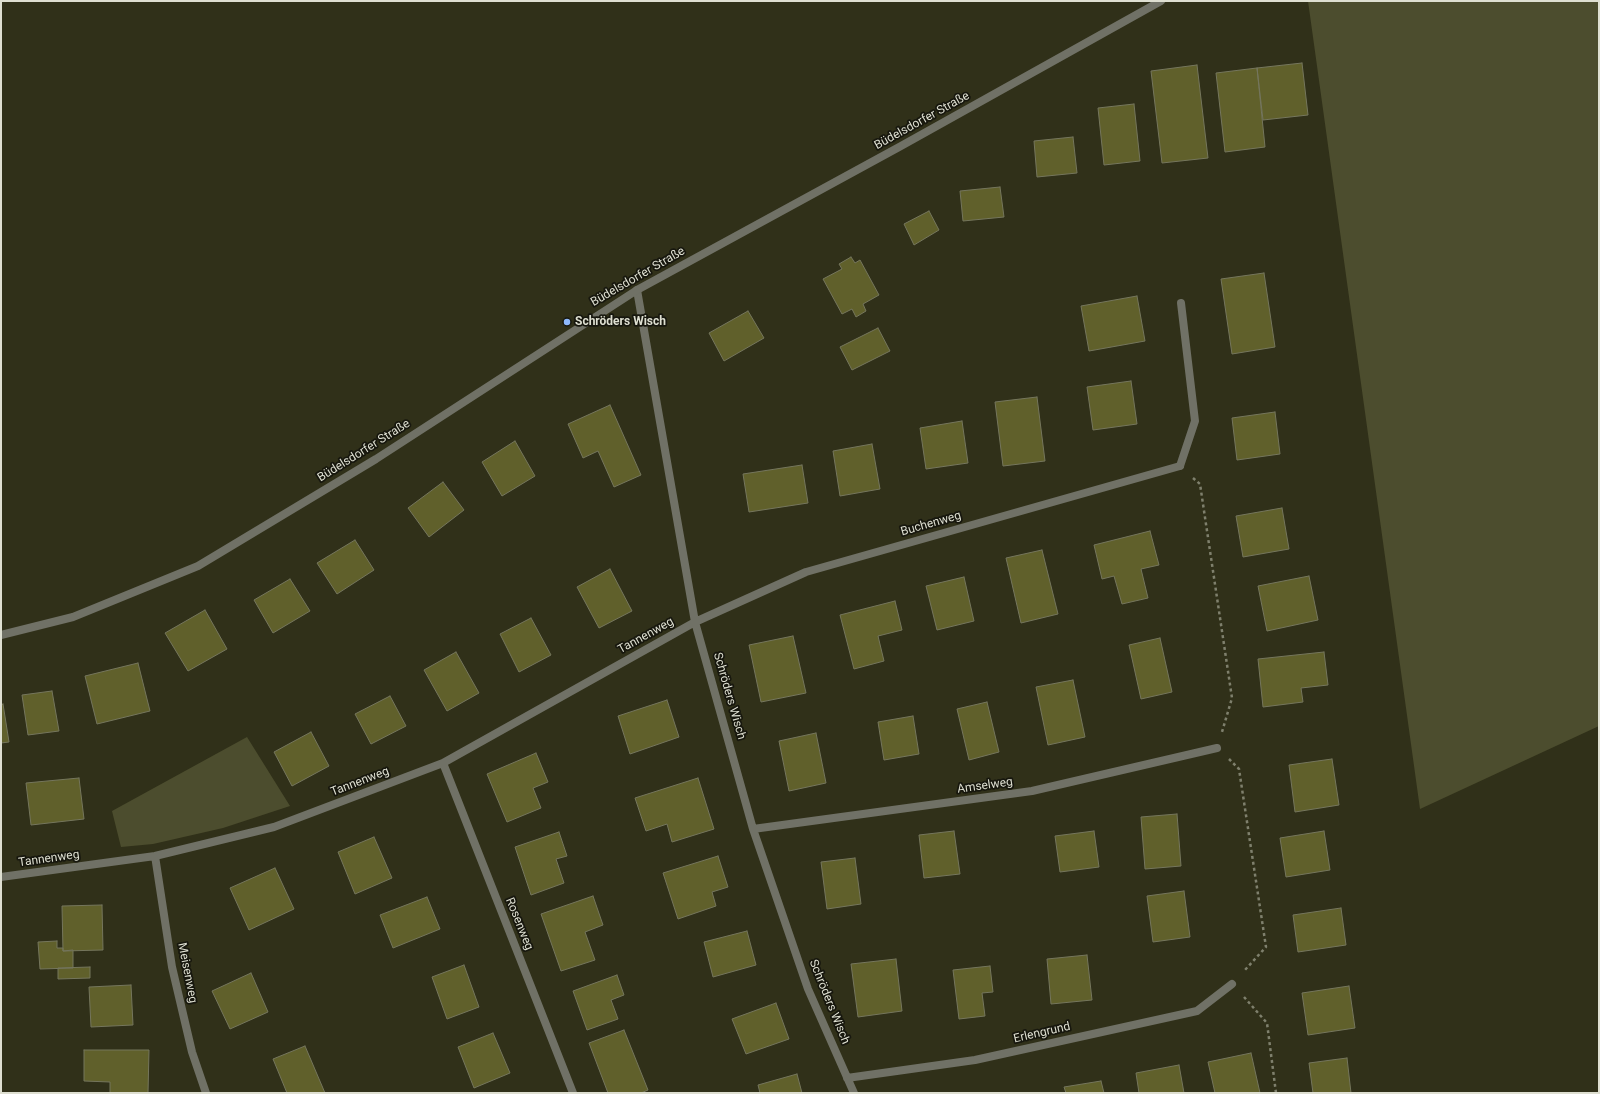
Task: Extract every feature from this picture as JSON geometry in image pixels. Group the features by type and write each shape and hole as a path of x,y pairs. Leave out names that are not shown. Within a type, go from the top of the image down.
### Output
{"street":[{"name":"Büdelsdorfer Straße","path":"1,635 72,617 198,566 376,459 637,290 901,146 1161,1"},
{"name":"Schröders Wisch","path":"637,290 696,622 753,829 808,988 854,1093"},
{"path":"1180,466 1195,421 1181,303"},
{"name":"Buchenweg","path":"696,622 806,572 1180,466"},
{"name":"Tannenweg","path":"1,877 155,856 274,827 443,764 696,622"},
{"name":"Amselweg","path":"753,829 1032,791 1217,748"},
{"name":"Rosenweg","path":"443,764 573,1093"},
{"name":"Meisenweg","path":"155,856 172,967 192,1052 206,1093"},
{"name":"Erlengrund","path":"847,1078 975,1060 1197,1011 1232,984"}],"path":[{"path":"1180,466 1200,484 1232,698 1217,748 1240,769 1266,947 1232,984 1267,1023 1276,1093"}],"green space":[{"path":"1308,1 1599,1 1599,726 1420,809"},
{"path":"247,737 290,806 223,828 153,844 121,847 112,811"}],"building":[{"path":"1302,63 1308,115 1263,120 1257,68"},
{"path":"1197,65 1208,158 1162,163 1151,71"},
{"path":"1257,68 1265,147 1225,152 1216,73"},
{"path":"1134,104 1140,161 1104,165 1098,108"},
{"path":"1073,137 1077,173 1037,177 1034,141"},
{"path":"1000,187 1004,217 963,221 960,191"},
{"path":"929,211 939,230 914,245 904,224"},
{"path":"851,257 855,263 860,260 879,295 863,304 866,311 856,317 852,309 842,314 823,279 842,269 839,264"},
{"path":"1264,273 1275,347 1232,354 1221,279"},
{"path":"1137,296 1145,341 1089,351 1081,306"},
{"path":"748,311 764,338 724,361 709,333"},
{"path":"878,328 890,351 852,370 840,347"},
{"path":"1131,381 1137,424 1093,430 1087,387"},
{"path":"1037,397 1045,461 1003,466 995,402"},
{"path":"610,405 641,475 614,487 598,451 583,458 568,424"},
{"path":"1275,412 1280,454 1237,460 1232,418"},
{"path":"962,421 968,463 926,469 920,428"},
{"path":"515,441 535,476 502,496 482,462"},
{"path":"872,444 880,489 840,496 833,451"},
{"path":"802,465 808,503 749,512 743,474"},
{"path":"443,482 464,510 429,537 408,508"},
{"path":"1282,508 1289,549 1243,557 1236,516"},
{"path":"1150,531 1159,565 1141,569 1148,598 1122,604 1114,576 1102,579 1094,545"},
{"path":"355,540 374,570 337,594 317,563"},
{"path":"1042,550 1058,614 1021,623 1006,558"},
{"path":"610,569 632,611 599,628 577,587"},
{"path":"1309,576 1318,620 1267,631 1258,586"},
{"path":"964,577 974,621 937,630 926,586"},
{"path":"290,579 310,611 273,633 254,600"},
{"path":"895,601 902,630 878,636 884,661 854,669 840,615"},
{"path":"205,610 227,649 188,671 165,633"},
{"path":"531,618 551,655 519,672 500,634"},
{"path":"793,636 806,693 761,702 749,645"},
{"path":"1160,638 1172,692 1141,699 1129,645"},
{"path":"456,652 479,693 447,711 424,670"},
{"path":"1324,652 1328,685 1301,688 1303,702 1263,707 1258,659"},
{"path":"138,663 150,711 97,724 85,676"},
{"path":"1073,680 1085,737 1048,745 1036,687"},
{"path":"52,691 59,731 28,735 22,695"},
{"path":"390,696 406,726 371,744 355,714"},
{"path":"667,700 679,737 630,754 618,716"},
{"path":"987,702 999,752 969,760 957,709"},
{"path":"3,704 9,742 1,743 1,705"},
{"path":"913,716 919,754 884,760 878,722"},
{"path":"311,732 329,766 292,786 274,752"},
{"path":"816,733 826,783 789,791 779,741"},
{"path":"536,753 548,782 533,788 541,808 507,822 487,774"},
{"path":"1332,759 1339,805 1295,812 1289,765"},
{"path":"79,778 84,819 31,825 26,783"},
{"path":"698,778 714,829 672,842 667,824 646,831 635,798"},
{"path":"1177,814 1181,866 1145,869 1141,817"},
{"path":"954,831 960,874 924,878 919,835"},
{"path":"1094,831 1099,867 1060,872 1055,836"},
{"path":"1324,831 1330,870 1286,877 1280,838"},
{"path":"559,832 567,856 556,859 564,883 531,895 515,847"},
{"path":"374,837 392,878 355,894 338,852"},
{"path":"718,856 728,887 712,892 716,906 678,919 663,873"},
{"path":"855,858 861,904 827,909 821,862"},
{"path":"275,868 294,909 249,930 230,888"},
{"path":"1184,891 1190,937 1153,942 1147,896"},
{"path":"593,896 603,925 585,932 595,960 561,971 541,914"},
{"path":"427,897 440,929 393,948 380,915"},
{"path":"102,905 103,950 63,951 62,906"},
{"path":"1341,908 1346,945 1298,952 1293,915"},
{"path":"747,931 756,965 713,977 704,942"},
{"path":"57,941 57,948 63,948 63,951 73,950 73,968 40,969 38,942"},
{"path":"1087,955 1092,1000 1051,1004 1047,959"},
{"path":"896,959 902,1011 858,1017 851,964"},
{"path":"464,965 479,1007 447,1019 432,977"},
{"path":"990,966 993,992 982,993 985,1016 959,1019 953,970"},
{"path":"90,967 90,978 58,979 58,968"},
{"path":"251,973 268,1012 230,1029 212,991"},
{"path":"617,975 624,995 611,1000 618,1019 587,1030 573,991"},
{"path":"131,985 133,1025 91,1027 89,987"},
{"path":"1349,986 1355,1028 1308,1035 1302,993"},
{"path":"776,1003 789,1039 746,1054 732,1019"},
{"path":"624,1030 648,1090 641,1093 608,1093 589,1043"},
{"path":"493,1033 510,1073 474,1088 458,1047"},
{"path":"305,1046 325,1093 287,1093 273,1059"},
{"path":"84,1050 149,1050 148,1093 110,1093 110,1082 84,1081"},
{"path":"1251,1053 1260,1093 1215,1093 1208,1062"},
{"path":"1347,1058 1351,1093 1313,1093 1309,1063"},
{"path":"1179,1065 1184,1093 1139,1093 1136,1073"},
{"path":"797,1074 802,1093 760,1093 758,1085"},
{"path":"1101,1081 1104,1093 1066,1093 1064,1087"}],"place":[{"name":"Schröders Wisch","path":"567,322"}]}
